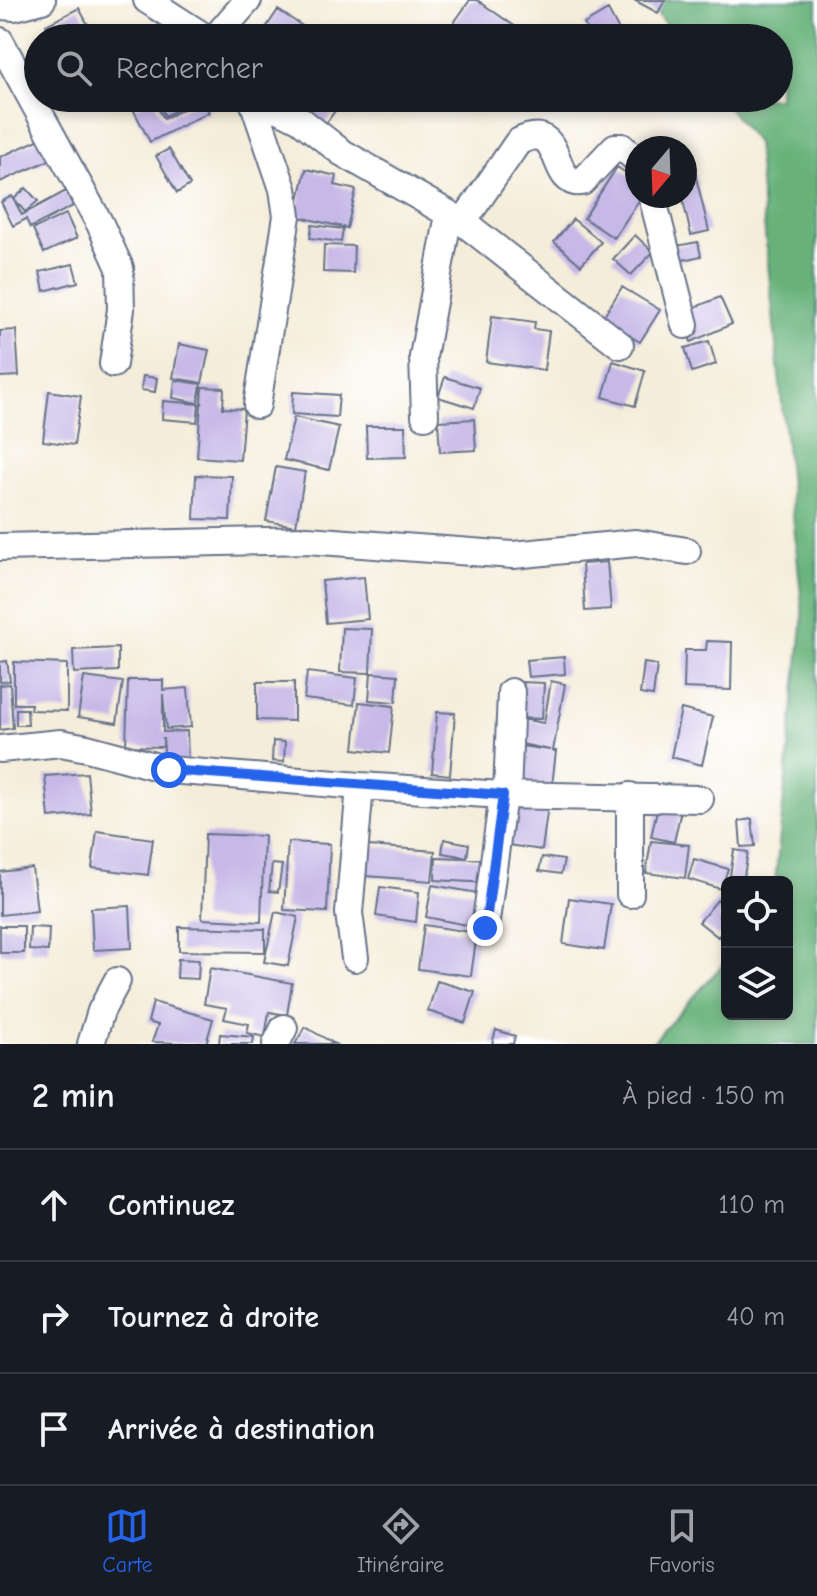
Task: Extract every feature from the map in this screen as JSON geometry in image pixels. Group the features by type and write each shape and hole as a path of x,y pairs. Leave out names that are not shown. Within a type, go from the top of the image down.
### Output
{"street":[{"path":"0,6 15,7 42,0"},
{"path":"147,0 184,24"},
{"path":"227,24 248,0"},
{"path":"0,41 24,85"},
{"path":"39,112 100,224 120,268 121,309 113,364"},
{"path":"257,405 287,216 283,189 258,112"},
{"path":"284,112 299,119 341,152 456,218 620,345"},
{"path":"425,416 423,357 456,218 518,142 528,137 537,135 547,140 568,180 575,183 582,182 615,147 625,150"},
{"path":"655,208 685,325"},
{"path":"0,547 307,540 513,555 636,543 687,551"},
{"path":"485,928 505,795 511,692"},
{"path":"0,749 61,743 169,770 360,786 505,795 700,799"},
{"path":"355,958 349,913 360,786"},
{"path":"630,796 630,894"},
{"path":"91,1044 101,1011 117,981"}],"green space":[{"path":"647,0 817,0 817,1044 651,1044 721,967 721,1020 793,1020 793,876 776,876 803,616 756,143 732,112 793,112 793,24 665,24"}],"building":[{"path":"470,0 477,0 512,24 453,24"},
{"path":"634,0 665,0 658,13"},
{"path":"79,8 88,24 48,24"},
{"path":"278,10 299,24 268,24"},
{"path":"608,10 616,24 584,24"},
{"path":"135,112 160,112 164,119 177,112 209,112 150,142"},
{"path":"306,112 334,112 325,125"},
{"path":"42,138 52,159 0,182 0,157"},
{"path":"169,149 190,185 177,193 156,156"},
{"path":"617,167 625,172 625,208 634,208 614,238 584,218"},
{"path":"306,169 337,176 335,185 356,190 347,228 295,216"},
{"path":"697,182 709,231 691,235 685,208 697,208"},
{"path":"26,188 38,201 25,212 14,199"},
{"path":"66,191 73,206 30,228 26,219 13,226 1,202 12,196 22,215"},
{"path":"66,214 77,238 44,253 33,229"},
{"path":"573,219 601,242 581,265 554,242"},
{"path":"312,225 343,229 341,242 310,238"},
{"path":"635,235 653,252 631,275 613,259"},
{"path":"698,242 701,256 674,262 671,247"},
{"path":"324,245 354,246 353,273 323,272"},
{"path":"73,264 78,282 44,291 40,272"},
{"path":"622,287 660,310 640,342 602,319"},
{"path":"720,297 732,324 691,342 679,314"},
{"path":"492,316 535,322 534,329 549,331 544,370 486,362"},
{"path":"16,330 19,376 0,377 0,331"},
{"path":"709,341 716,364 692,372 685,348"},
{"path":"179,344 209,350 202,383 173,378"},
{"path":"613,361 645,371 635,406 603,397"},
{"path":"143,376 157,378 155,392 141,390"},
{"path":"445,377 480,388 474,408 438,397"},
{"path":"175,380 201,384 198,403 173,398"},
{"path":"202,387 224,388 223,408 244,409 240,460 197,457"},
{"path":"49,391 81,396 74,445 43,441"},
{"path":"293,392 339,395 337,417 292,414"},
{"path":"163,401 199,404 197,422 162,419"},
{"path":"294,417 339,427 329,470 284,460"},
{"path":"474,419 476,450 440,452 438,421"},
{"path":"366,426 405,426 406,457 367,458"},
{"path":"276,467 305,472 296,526 266,521"},
{"path":"196,475 232,476 230,520 194,519"},
{"path":"607,562 611,609 585,611 582,564"},
{"path":"364,577 368,619 326,623 322,581"},
{"path":"342,628 372,629 370,673 340,672"},
{"path":"707,641 732,642 731,690 684,688 685,650 706,650"},
{"path":"118,648 118,671 74,673 73,650"},
{"path":"564,657 565,674 528,677 526,660"},
{"path":"7,661 10,681 0,682 0,662"},
{"path":"14,662 67,664 67,711 30,710 31,704 14,704"},
{"path":"644,663 657,665 653,696 640,694"},
{"path":"307,672 357,678 354,705 304,699"},
{"path":"371,673 398,675 396,702 369,700"},
{"path":"84,677 123,682 117,723 78,717"},
{"path":"128,680 163,680 163,690 188,688 191,727 166,729 163,694 163,732 187,731 188,761 165,762 163,738 163,747 126,746"},
{"path":"551,681 565,684 553,751 556,751 552,786 515,782 520,746 550,750 517,743 521,719 544,723"},
{"path":"257,682 294,682 294,721 257,720"},
{"path":"520,682 544,683 542,719 518,718"},
{"path":"10,684 13,728 0,730 0,685"},
{"path":"359,702 394,706 389,753 354,749"},
{"path":"16,709 27,709 28,725 16,725"},
{"path":"681,709 713,717 702,765 671,757"},
{"path":"437,712 455,713 450,775 432,773"},
{"path":"273,741 285,742 284,762 272,761"},
{"path":"87,773 91,814 49,818 45,776"},
{"path":"514,800 548,805 542,850 508,845"},
{"path":"658,805 681,810 674,842 651,837"},
{"path":"752,819 755,846 741,847 739,821"},
{"path":"97,831 153,839 148,875 92,868"},
{"path":"205,834 264,836 261,922 202,919"},
{"path":"444,839 469,844 467,857 442,853"},
{"path":"651,841 689,845 685,878 646,873"},
{"path":"288,842 330,844 327,912 284,910"},
{"path":"368,846 435,851 432,881 366,876"},
{"path":"734,850 748,852 744,876 730,876"},
{"path":"436,857 491,859 490,883 435,880"},
{"path":"542,857 564,860 561,874 539,871"},
{"path":"694,859 728,869 726,876 721,876 721,889 688,879"},
{"path":"272,864 282,865 278,892 269,891"},
{"path":"32,868 37,911 0,915 0,872"},
{"path":"432,885 478,893 472,926 426,917"},
{"path":"380,887 419,892 416,922 376,916"},
{"path":"569,898 611,904 604,950 563,944"},
{"path":"717,900 721,903 721,933 718,937 699,922"},
{"path":"130,906 132,948 93,950 91,908"},
{"path":"275,912 298,917 288,966 264,962"},
{"path":"424,925 477,933 471,976 418,969"},
{"path":"0,926 24,926 24,953 0,953"},
{"path":"30,927 49,928 48,951 29,950"},
{"path":"179,927 265,929 265,952 179,951"},
{"path":"178,959 199,960 198,979 177,978"},
{"path":"210,968 292,983 287,1015 269,1012 265,1037 247,1033 249,1024 224,1019 227,1008 204,1004"},
{"path":"437,981 475,992 465,1023 428,1011"},
{"path":"153,1002 213,1019 206,1044 152,1042 158,1025 148,1022"},
{"path":"305,1027 335,1044 295,1044"},
{"path":"496,1030 515,1036 513,1044 492,1044"},
{"path":"220,1034 254,1037 253,1044 219,1044"}],"route":[{"path":"169,770 503,795 485,928"}]}
